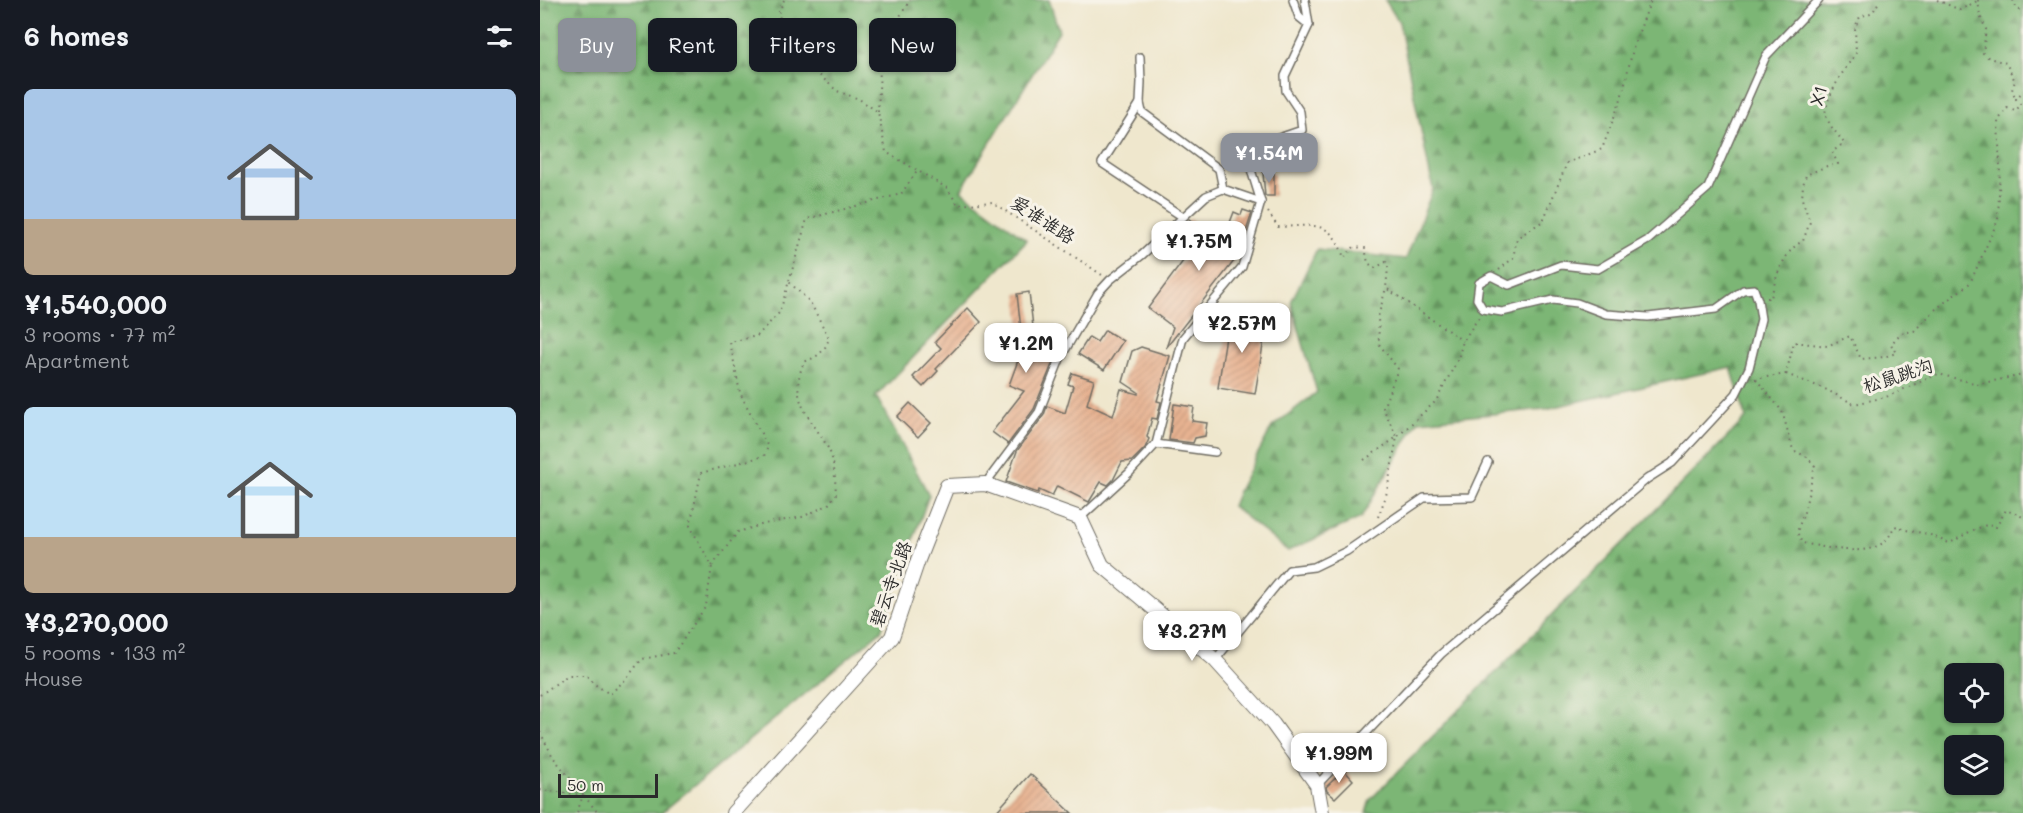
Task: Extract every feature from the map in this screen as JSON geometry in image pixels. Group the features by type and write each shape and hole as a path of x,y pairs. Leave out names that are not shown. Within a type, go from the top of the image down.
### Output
{"street":[{"name":"碧云寺北路","path":"733,813 892,638 918,560 947,486 985,484 1080,518"},
{"path":"1080,518 1102,565 1215,660 1272,724 1317,785 1322,813"}],"lane":[{"path":"1293,0 1299,17 1309,26"},
{"path":"1080,518 1129,473 1156,444 1183,338 1242,267 1261,202 1250,158 1270,141 1302,130 1300,112 1286,91 1285,76 1309,26 1305,0"},
{"path":"1317,785 1442,654 1647,479 1672,463 1736,394 1749,368 1761,319 1754,289 1743,290 1716,309 1648,316 1606,314 1577,303 1553,300 1502,312 1483,309 1477,299 1479,283 1491,276 1509,285 1561,265 1598,269 1648,240 1708,188 1766,56 1819,0"},
{"path":"1140,57 1142,112 1219,170 1223,189"},
{"path":"1140,103 1102,163 1182,217"},
{"path":"985,484 1039,412 1060,359 1098,293 1110,280 1142,255 1206,196 1223,189 1261,202"},
{"path":"1156,444 1215,452"},
{"path":"1215,660 1289,570 1314,567 1347,551 1424,498 1472,497 1488,462"}],"path":[{"path":"784,0 778,14 787,32 803,51 816,72 837,91 859,99 878,112"},
{"name":"爱谁谁路","path":"910,0 881,47 878,112 886,152 947,188 958,205 992,202 1110,280"},
{"path":"1491,276 1513,258 1517,238 1543,221 1567,163 1602,149 1621,99 1634,45 1651,0"},
{"name":"X1","path":"1758,300 1771,298 1774,283 1787,258 1794,246 1803,241 1810,222 1802,199 1806,175 1838,164 1832,152 1844,143 1830,125 1826,113 1829,98 1847,64 1856,53 1855,27 1860,17 1873,12 1880,0"},
{"path":"1741,382 1786,374 1794,342 1827,346 1850,336 1861,359 1884,357 1896,353 1891,344 1902,333 1914,332 1936,309 1970,284 1998,220 2000,167 1998,121 2007,108 2015,111 2020,105 2012,90 2015,81 2006,63 1989,58 1983,53 1986,29 1980,16 1978,0 1960,10 1937,0"},
{"path":"2013,0 2017,9 2023,11"},
{"path":"2016,99 2023,91"},
{"path":"712,566 690,526 701,473 764,456 768,447 740,393 730,342 757,336 780,312 807,219 901,194 918,170"},
{"path":"1261,202 1278,227 1315,224 1327,230 1339,243 1344,258 1354,247 1365,248 1368,263 1375,268 1386,262 1388,268 1386,288 1378,317 1379,344 1398,369 1383,408 1396,436 1386,496 1371,533"},
{"path":"540,695 568,675 586,675 610,694 642,659 674,653 706,606 712,566 738,532 802,516 828,505 836,494 835,474 829,449 806,414 798,390 800,372 804,362 816,358 827,347 829,338 810,302 789,282"},
{"path":"1386,288 1463,341"},
{"path":"1364,460 1436,401 1458,358 1463,341 1478,321 1483,309"},
{"name":"松鼠跳沟","path":"1786,374 1825,389 1854,404 1886,397 1938,374 1978,384 2023,375"},
{"path":"1756,379 1782,411 1793,450 1815,465 1797,532 1802,543 1837,549 1869,550 1887,540 1895,526 1911,533 1925,532 1950,543 1980,527 1989,524 1996,527 2006,510 2023,517"},
{"path":"540,732 553,757 598,813"},
{"path":"540,790 583,795"},
{"path":"577,813 583,795"}],"green space":[{"path":"540,0 1049,0 1059,31 961,190 1027,240 876,396 929,495 881,631 661,813 540,813"},
{"path":"1385,0 2023,0 2023,813 1366,813 1370,800 1746,418 1731,367 1545,409 1418,421 1361,518 1288,551 1232,506 1272,427 1317,392 1291,302 1317,249 1406,259 1433,189 1399,22"}],"building":[{"path":"1263,173 1274,173 1274,196 1265,196"},
{"path":"1243,210 1252,213 1238,256 1166,348 1173,327 1148,308 1198,241 1182,230 1190,219 1223,241 1234,212 1241,215"},
{"path":"1029,292 1035,344 1057,352 1034,409 1008,444 992,432 1024,391 1009,385 1023,347 1017,294"},
{"path":"968,308 981,322 936,369 938,371 923,387 913,377 941,348 935,342"},
{"path":"1230,311 1240,313 1240,316 1267,321 1255,394 1218,388"},
{"path":"1105,330 1123,341 1104,370 1078,354 1089,337 1097,342"},
{"path":"1141,347 1170,356 1157,401 1161,402 1157,419 1152,418 1147,437 1149,439 1145,448 1132,461 1122,462 1108,485 1101,482 1089,502 1057,486 1052,496 1039,490 1038,493 1006,482 1017,451 1044,415 1047,406 1065,413 1073,386 1068,384 1072,373 1094,380 1087,404 1113,416 1121,389 1138,394 1123,382 1132,351"},
{"path":"910,403 931,423 918,437 897,417"},
{"path":"1174,404 1194,407 1192,421 1207,423 1205,436 1195,438 1193,443 1169,440"},
{"path":"1344,770 1353,780 1335,798 1326,787"},
{"path":"1030,774 1072,813 995,813"}]}
